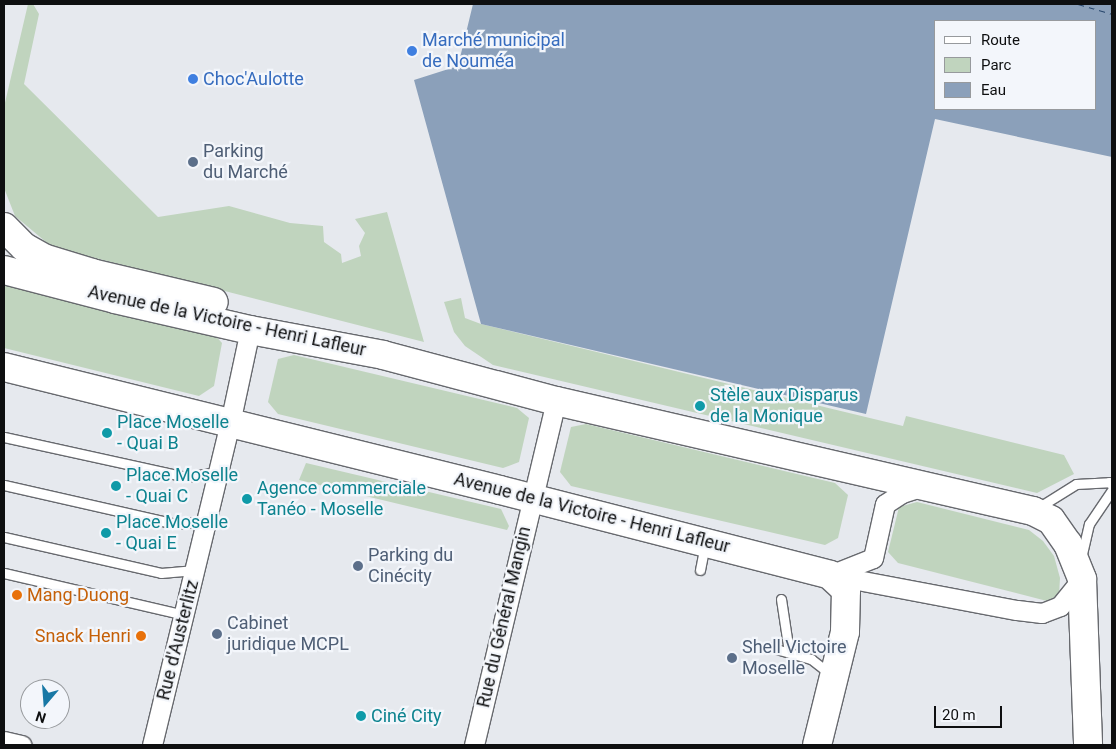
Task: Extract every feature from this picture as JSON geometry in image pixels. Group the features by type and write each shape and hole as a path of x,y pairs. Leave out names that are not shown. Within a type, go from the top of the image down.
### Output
{"main road":[{"path":"4,227 6,232 24,246 46,258 92,273 233,307 383,355"},
{"name":"Avenue de la Victoire - Henri Lafleur","path":"4,270 115,299 250,330 383,355 556,401 1033,511 1051,520 1068,544 1082,579 1088,745"},
{"name":"Avenue de la Victoire - Henri Lafleur","path":"4,367 533,498 830,575"},
{"path":"817,745 845,632 846,590 830,575"}],"street":[{"name":"Rue d'Austerlitz","path":"152,745 224,450 250,330"},
{"name":"Rue du Général Mangin","path":"474,745 556,401"},
{"path":"830,575 873,558 885,504 902,492 924,485"},
{"name":"Avenue de la Victoire - Henri Lafleur","path":"830,575 1042,613 1060,606 1082,579"},
{"path":"4,741 22,745"}],"lane":[{"path":"4,437 186,477 218,472"},
{"path":"1033,511 1076,484 1109,482 1112,485"},
{"path":"4,485 176,524 207,521"},
{"path":"1082,579 1082,547 1088,524 1112,490"},
{"path":"4,537 161,573 195,570"},
{"path":"700,570 706,542"},
{"path":"4,573 184,616"},
{"path":"781,599 789,652"},
{"path":"769,647 811,659 834,678"}],"green space":[{"path":"28,4 33,4 39,14 24,84 158,217 229,206 290,223 323,226 324,242 341,254 342,263 361,256 359,246 365,233 355,219 387,212 424,342 52,247 15,216 4,188 4,107"},
{"path":"4,284 213,333 222,343 214,386 199,396 4,348"},
{"path":"461,298 465,318 481,324 903,426 906,416 1064,455 1074,474 1037,493 493,365 465,346 454,332 444,302"},
{"path":"294,355 517,408 529,418 519,462 503,468 278,414 268,402 278,359"},
{"path":"586,424 835,483 848,495 838,538 825,545 571,486 560,472 571,427"},
{"path":"306,463 501,509 509,526 507,530 299,480"},
{"path":"917,502 1029,530 1043,541 1054,556 1060,578 1059,595 1047,601 898,563 888,552 899,507"}],"water":[{"path":"473,4 1112,4 1112,157 935,119 866,414 481,324 414,80 458,66"}],"ferry route":[{"path":"1078,4 1112,14"}],"place":[{"name":"Marché municipal de Nouméa","path":"412,51"},
{"name":"Choc'Aulotte","path":"193,79"},
{"name":"Parking du Marché","path":"193,162"},
{"name":"Stèle aux Disparus de la Monique","path":"700,406"},
{"name":"Place Moselle - Quai B","path":"107,433"},
{"name":"Place Moselle - Quai C","path":"116,486"},
{"name":"Agence commerciale Tanéo - Moselle","path":"247,499"},
{"name":"Place Moselle - Quai E","path":"106,533"},
{"name":"Parking du Cinécity","path":"358,566"},
{"name":"Mang Duong","path":"17,595"},
{"name":"Cabinet juridique MCPL","path":"217,634"},
{"name":"Snack Henri","path":"141,636"},
{"name":"Shell Victoire Moselle","path":"732,658"},
{"name":"Ciné City","path":"361,716"}]}
